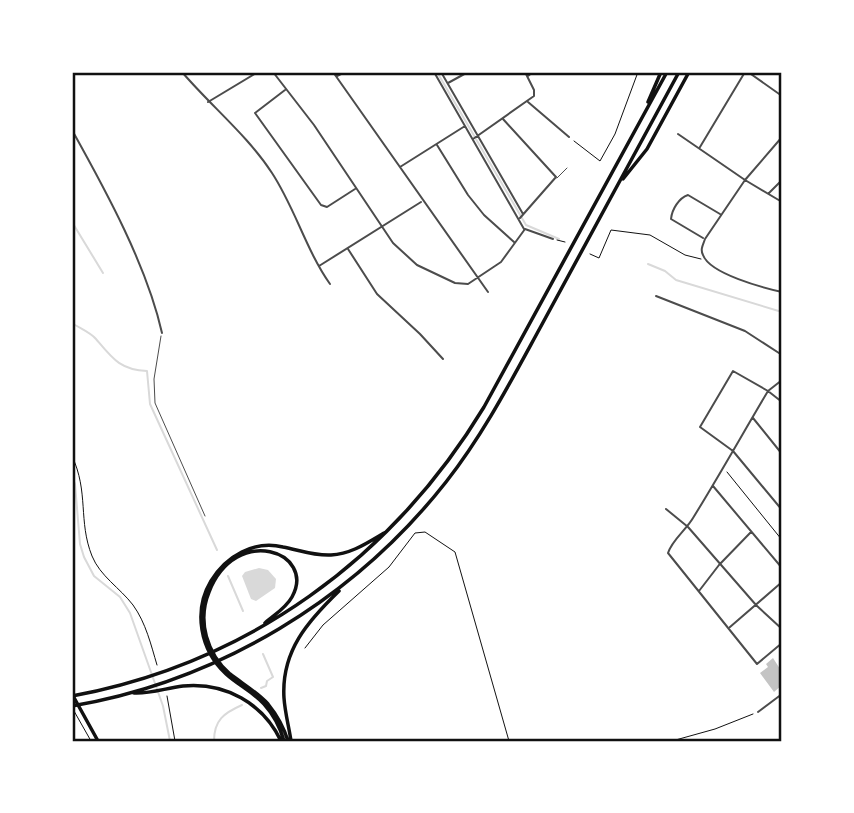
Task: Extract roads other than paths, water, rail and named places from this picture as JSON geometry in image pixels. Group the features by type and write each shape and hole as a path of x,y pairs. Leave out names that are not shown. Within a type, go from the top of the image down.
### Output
{"main road":[{"path":"639,124 661,72"},
{"path":"98,741 72,695 100,690 170,669 252,632 327,584 391,528 434,480 474,424 667,72"},
{"path":"286,741 284,680 290,655 306,625 412,521 448,480 472,445 510,381 679,72"},
{"path":"617,186 647,149 690,72"},
{"path":"286,741 269,710 224,672 209,652 201,622 202,603 209,585 228,560 250,548 273,545 309,554 333,555 358,548 391,528"},
{"path":"252,632 284,607 295,589 290,564 268,550 246,553 221,571 207,597 204,628 218,661 272,709 286,741"},
{"path":"141,692 234,653 299,617 353,577"},
{"path":"72,706 128,693 178,687 213,687 242,698 266,718 286,741"}],"street":[{"path":"182,72 273,174 318,267 330,284"},
{"path":"208,102 258,72"},
{"path":"272,72 314,125 393,243 409,258 438,277 461,285 468,284 500,262 525,229"},
{"path":"333,72 488,292"},
{"path":"337,77 345,72"},
{"path":"435,72 465,125 476,137 521,217"},
{"path":"441,72 521,217 525,229"},
{"path":"447,83 468,72"},
{"path":"476,137 527,102 535,93 525,72"},
{"path":"527,77 533,72"},
{"path":"699,148 746,72 782,96"},
{"path":"286,89 255,113 321,205 327,207 356,188"},
{"path":"527,102 569,137"},
{"path":"503,119 556,177 521,217"},
{"path":"399,168 465,125"},
{"path":"72,130 133,250 162,333"},
{"path":"678,134 782,202"},
{"path":"782,137 745,180 705,239 701,250 705,259 717,270 782,292"},
{"path":"437,145 468,195 484,215 514,243"},
{"path":"769,193 782,180"},
{"path":"705,239 671,219 672,212 683,197 688,195 721,215"},
{"path":"318,267 423,201"},
{"path":"525,229 553,239"},
{"path":"348,249 377,294 443,359"},
{"path":"656,296 744,331 782,355"},
{"path":"782,402 733,371 700,427 733,451 782,510"},
{"path":"782,380 768,391 688,527 668,553 757,664 782,643"},
{"path":"752,417 782,454"},
{"path":"713,486 782,568"},
{"path":"666,509 688,527 719,565 782,629"},
{"path":"698,592 751,531"},
{"path":"729,628 782,582"},
{"path":"758,712 782,694"}],"lane":[{"path":"556,177 559,178 567,168"},
{"path":"162,333 154,379 155,403 205,516"}],"waterway":[{"path":"437,72 526,225 559,239"},
{"path":"72,222 103,273"},
{"path":"648,264 665,271 676,280 782,312"},
{"path":"72,323 94,337 117,362 147,371 150,404 217,550"},
{"path":"72,476 84,557 94,576 120,597 130,613 163,706 170,741"},
{"path":"228,576 243,611"},
{"path":"261,688 273,677 263,654"},
{"path":"214,741 221,718 242,705"}]}
